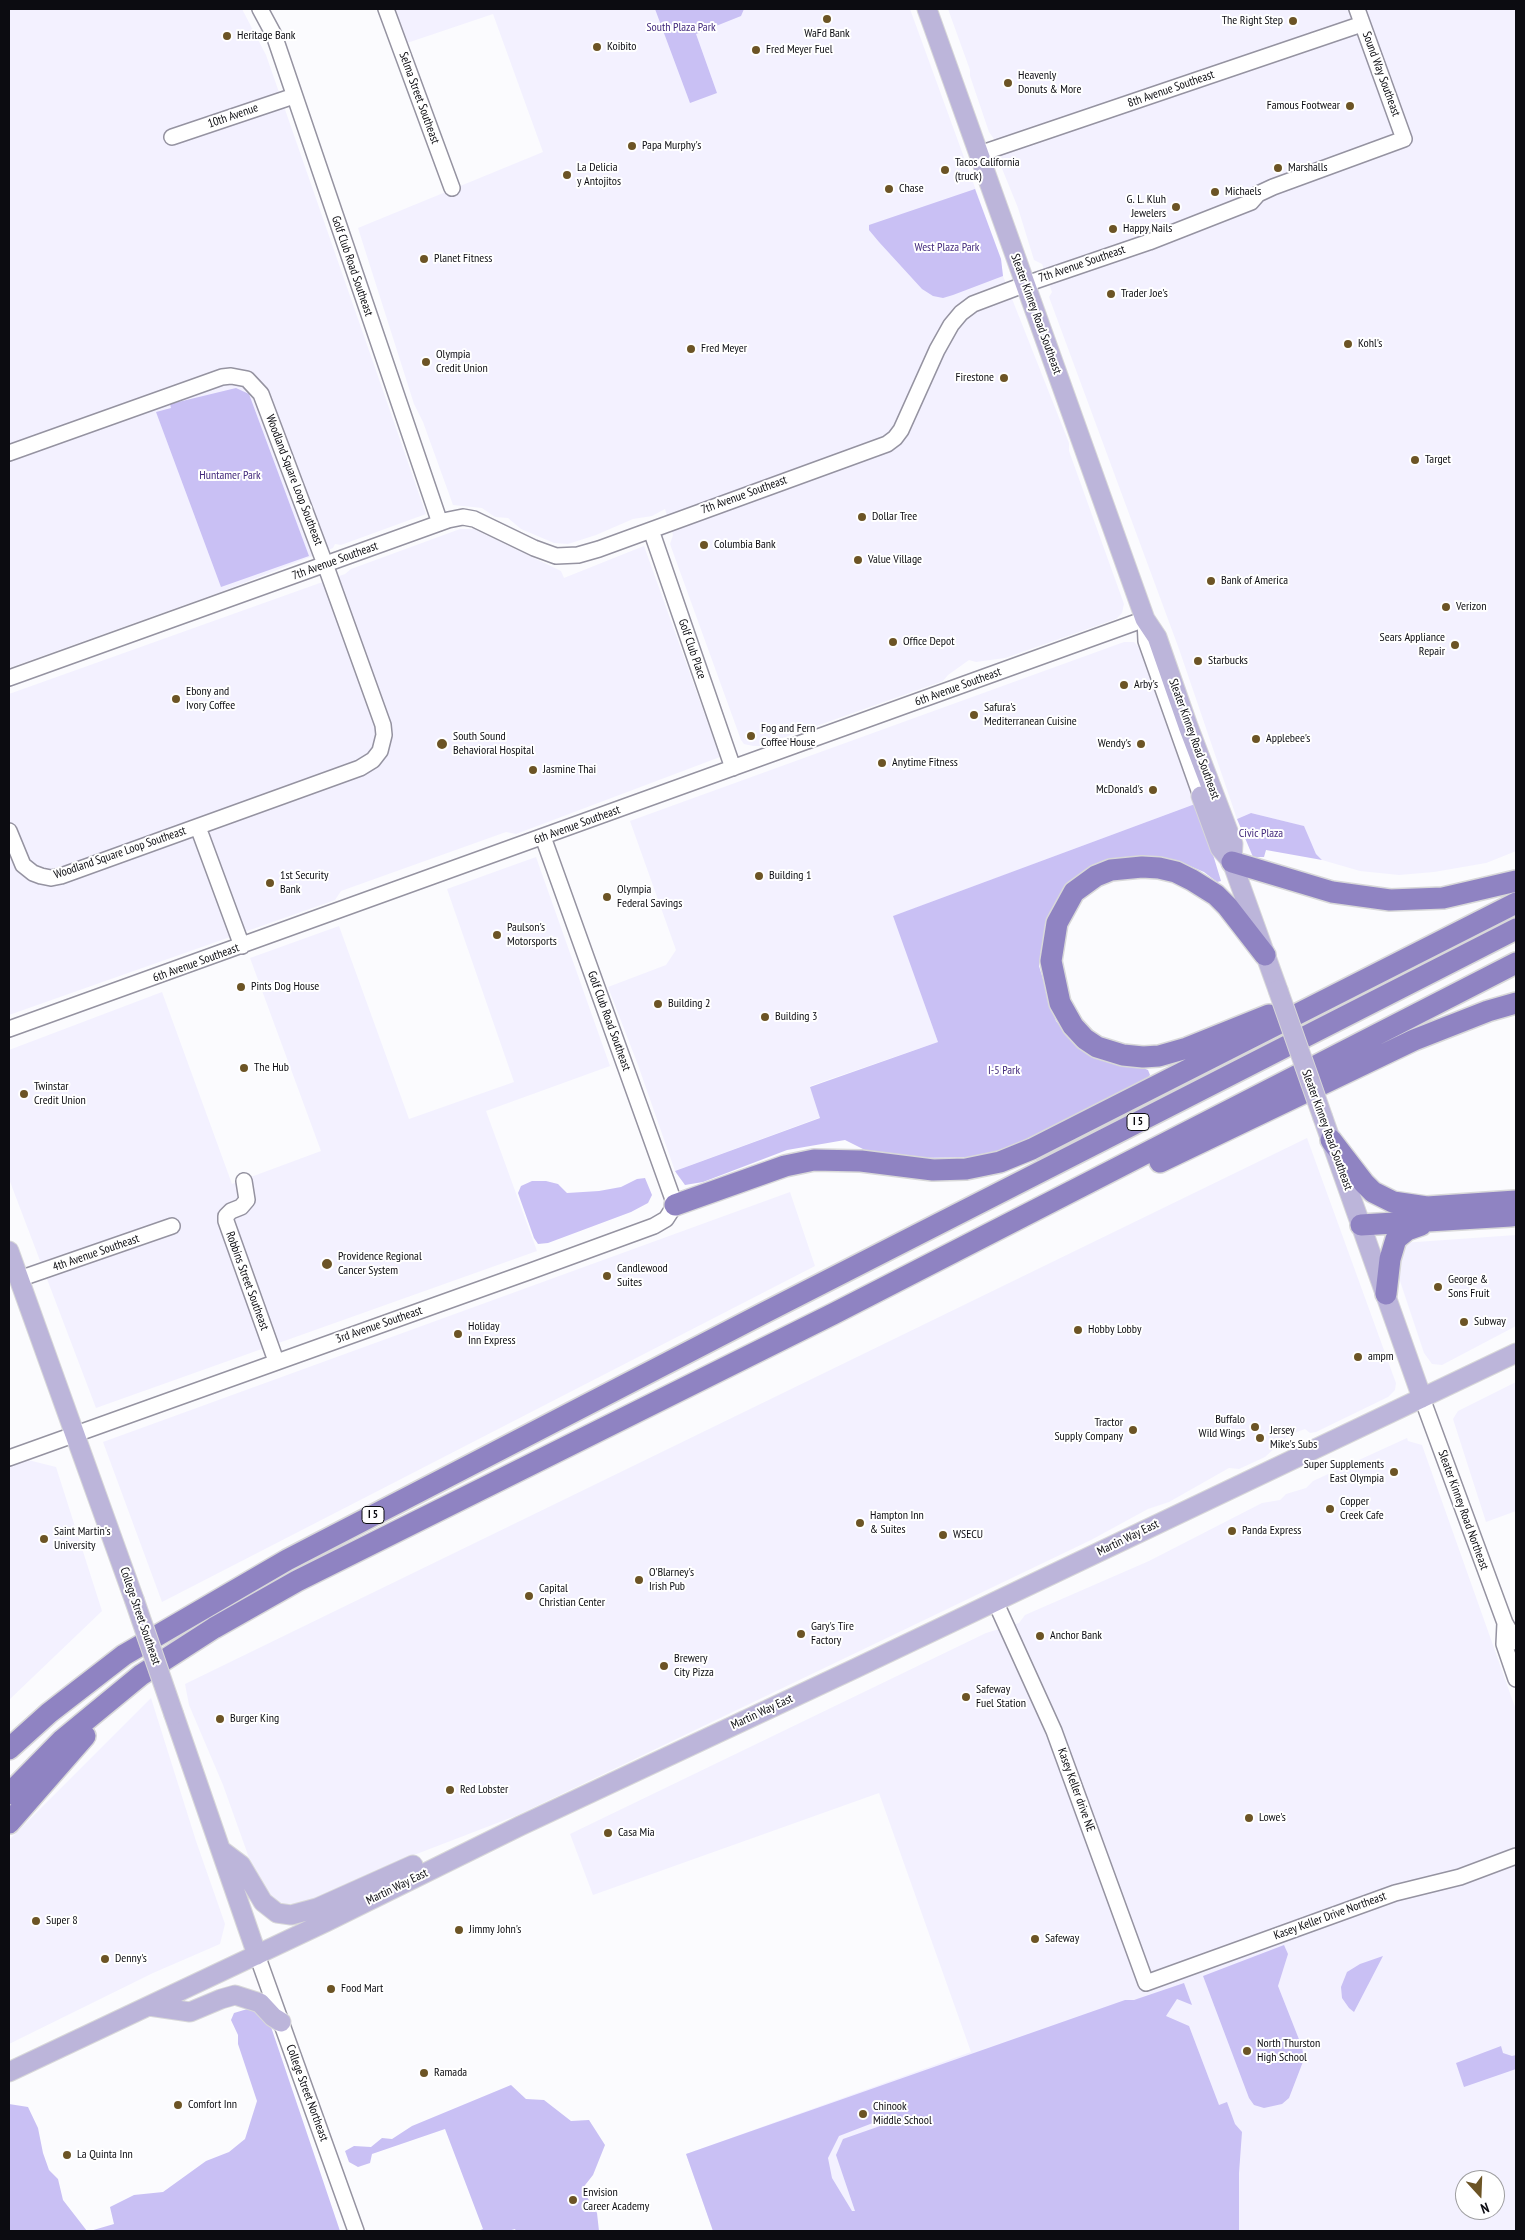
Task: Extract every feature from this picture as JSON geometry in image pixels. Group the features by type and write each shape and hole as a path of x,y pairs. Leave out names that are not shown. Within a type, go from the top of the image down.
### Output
{"highway":[{"path":"1232,862 1332,892 1390,900 1443,898 1516,881"},
{"path":"1265,955 1227,906 1216,895 1176,872 1160,868 1142,867 1111,870 1096,876 1074,892 1057,923 1051,961 1060,1003 1073,1026 1085,1039 1109,1052 1143,1057 1160,1056 1187,1048 1390,967"},
{"path":"675,1206 785,1166 814,1160 860,1161 933,1170 966,1169 1000,1162 1032,1150 1516,903"},
{"name":"I 5","path":"9,1748 49,1713 124,1655 287,1560 1516,929"},
{"name":"I 5","path":"9,1794 62,1740 141,1675 214,1628 297,1581 833,1314 1516,963"},
{"path":"833,1314 1268,1111 1414,1040 1488,1011 1516,1003"},
{"path":"1331,1140 1373,1192 1393,1202 1426,1207 1516,1201"},
{"path":"1361,1225 1516,1216"},
{"path":"1386,1294 1390,1259 1396,1239 1407,1230 1428,1222"},
{"path":"9,1823 141,1675"}],"main road":[{"name":"Sleater Kinney Road Southeast","path":"927,9 1145,619 1158,638 1188,726 1234,844 1232,862"},
{"name":"Sleater Kinney Road Southeast","path":"1201,796 1220,848 1232,862 1422,1398"},
{"name":"College Street Southeast","path":"9,1251 134,1599 257,1955"},
{"name":"Martin Way East","path":"9,2072 1516,1353"},
{"path":"221,1850 241,1865 263,1902 277,1913 291,1916 317,1908 414,1865 454,1859"},
{"path":"149,2006 190,2012 221,1999 235,1996 260,2003 273,2017 281,2022"}],"street":[{"name":"Selma Street Southeast","path":"386,9 452,188"},
{"name":"Sound Way Southeast","path":"1357,9 1404,138"},
{"name":"Golf Club Road Southeast","path":"260,10 274,36 440,523"},
{"name":"8th Avenue Southeast","path":"979,154 1362,24"},
{"name":"10th Avenue","path":"172,137 294,96"},
{"name":"7th Avenue Southeast","path":"9,678 440,523 463,517 474,519 534,548 556,556 578,555 591,552 874,449 891,441 901,430 937,350 951,325 972,304 1149,242 1251,202 1258,194 1273,187 1404,138"},
{"name":"Woodland Square Loop Southeast","path":"9,453 222,377 247,378 261,394 325,564 383,725 384,735 380,751 373,760 360,768 51,878 33,873 24,865 9,831"},
{"name":"Golf Club Place","path":"651,530 733,768"},
{"name":"6th Avenue Southeast","path":"9,1029 1145,619"},
{"name":"Sleater Kinney Road Southeast","path":"1145,619 1146,641 1201,796"},
{"name":"Woodland Square Loop Southeast","path":"198,827 242,946"},
{"name":"Golf Club Road Southeast","path":"542,837 675,1206"},
{"name":"Robbins Street Southeast","path":"244,1181 247,1200 241,1207 231,1210 226,1216 226,1221 276,1361"},
{"name":"3rd Avenue Southeast","path":"9,1458 654,1226 666,1219 675,1206"},
{"name":"4th Avenue Southeast","path":"19,1279 172,1226"},
{"name":"Sleater Kinney Road Northeast","path":"1422,1398 1511,1620 1516,1642"},
{"name":"Kasey Keller drive NE","path":"996,1602 1054,1731 1146,1983"},
{"name":"Sleater Kinney Road Northeast","path":"1511,1620 1504,1644 1516,1679"},
{"name":"Kasey Keller Drive Northeast","path":"1146,1983 1395,1893 1460,1877 1516,1856"},
{"name":"College Street Northeast","path":"257,1955 356,2231"}],"shaded area":[{"path":"9,9 242,9 266,55 426,514 341,545 335,544 333,548 221,592 9,668"},
{"path":"395,9 910,9 1001,259 1003,276 1069,443 1069,451 1124,604 1122,613 1116,619 1005,658 976,662 969,660 948,675 943,681 760,746 753,746 744,744 741,740 670,544 673,535 665,509 652,516 633,519 596,535 568,544 554,543 521,529 508,518 495,517 482,508 453,505 423,422 414,404 358,228 543,152 493,14 407,43"},
{"path":"948,9 1516,9 1516,851 1486,863 1434,872 1399,875 1360,871 1322,860 1316,854 1303,826 1251,813 1237,819 1179,649 1049,297 1052,292 1042,264 1034,260 1018,208 1001,166 1002,159 989,132 970,76 970,70"},
{"path":"460,529 474,529 561,571 564,578 644,546 720,757 516,834 506,832 341,891 335,900 9,1015 9,694 345,574 351,569"},
{"path":"1124,642 1134,642 1140,648 1195,804 894,916 938,1042 810,1086 821,1117 675,1171 638,1065 608,987 666,965 676,950 630,821"},
{"path":"536,857 610,1066 486,1111 537,1251 96,1408 9,1179 9,1050 162,992 232,1184 321,1151 250,958 339,926 409,1119 514,1082 447,889"},
{"path":"1307,1138 1396,1383 1395,1390 1388,1397 1316,1432 1310,1433 1305,1429 1289,1435 1265,1457 1239,1469 1229,1468 1169,1502 1148,1509 1091,1540 518,1815 414,1855 306,1910 272,1902 258,1883 223,1785 189,1705 185,1684"},
{"path":"790,1192 815,1266 162,1602 103,1442"},
{"path":"1516,1235 1516,1326 1442,1365 1432,1364 1424,1353 1396,1269 1402,1243"},
{"path":"1516,1382 1516,1511 1486,1522 1453,1419 1458,1411"},
{"path":"1407,1438 1408,1441 1422,1445 1516,1710 1516,2231 713,2231 686,2154 971,2052 879,1793 593,1895 570,1834 986,1633 1019,1623 1025,1615 1149,1561 1262,1503 1280,1500 1286,1494 1306,1488 1313,1481"},
{"name":"Saint Martin's University","path":"16,1457 56,1467 102,1611 9,1700 9,1460"},
{"path":"151,1698 196,1841 225,1924 220,1944 153,1973 9,2044 9,1840"}],"green space":[{"name":"South Plaza Park","path":"655,9 744,9 741,16 696,34 717,93 690,103"},
{"name":"West Plaza Park","path":"975,189 1001,259 1003,276 943,298 933,296 922,289 879,242 869,230 869,225"},
{"name":"Huntamer Park","path":"236,388 249,394 309,556 221,587 156,412 171,408 170,404"},
{"name":"I-5 Park","path":"1195,804 1221,881 1217,882 1204,872 1185,864 1163,860 1061,896 1053,908 1041,950 1039,966 1056,1021 1069,1036 1148,1070 1150,1075 1146,1080 1020,1143 980,1157 919,1158 869,1152 845,1140 787,1150 703,1182 685,1185 675,1171 820,1118 810,1087 938,1042 893,916"},
{"name":"Civic Plaza","path":"1251,813 1304,826 1316,854 1322,860 1266,850 1264,857 1253,857 1237,819"},
{"path":"645,1178 652,1195 648,1203 631,1212 548,1243 538,1244 534,1238 518,1193 521,1186 532,1181 546,1181 558,1184 567,1193 599,1191 621,1187 637,1179"},
{"path":"1284,1945 1288,1954 1278,1986 1302,2047 1304,2059 1289,2098 1282,2104 1264,2108 1254,2105 1249,2098 1203,1976"},
{"path":"1383,1956 1354,2012 1342,1998 1341,1987 1347,1972 1360,1964"},
{"path":"1184,1983 1192,2005 1177,1999 1166,2016 1189,2026 1219,2105 1227,2102 1235,2124 1242,2132 1239,2173 1239,2231 713,2231 686,2154 1125,2000 1134,2000","holes":["891,2116 900,2119 843,2139 836,2155 855,2211 852,2211 832,2178 828,2158 839,2136"]},
{"path":"254,2007 268,2018 340,2231 90,2231 114,2224 110,2207 134,2195 163,2192 206,2161 229,2152 245,2139 257,2101 238,2044 238,2035 231,2020 234,2013"},
{"path":"1501,2046 1503,2053 1512,2056 1516,2055 1516,2069 1464,2087 1456,2063"},
{"path":"511,2085 526,2099 544,2100 571,2121 589,2120 605,2145 593,2175 582,2189 597,2213 599,2231 516,2231 515,2229 508,2231 478,2231 483,2229 445,2129 372,2154 370,2163 358,2167 349,2162 345,2151 354,2146 371,2147 382,2138 392,2139 412,2126"},
{"path":"9,2104 28,2107 38,2128 49,2170 58,2179 63,2200 87,2231 9,2231"}],"place":[{"name":"WaFd Bank","path":"827,19"},
{"name":"The Right Step","path":"1293,21"},
{"name":"Heritage Bank","path":"227,36"},
{"name":"Koibito","path":"597,47"},
{"name":"Fred Meyer Fuel","path":"756,50"},
{"name":"Heavenly Donuts & More","path":"1008,83"},
{"name":"Famous Footwear","path":"1350,106"},
{"name":"Papa Murphy's","path":"632,146"},
{"name":"Marshalls","path":"1278,168"},
{"name":"Tacos California (truck)","path":"945,170"},
{"name":"La Delicia y Antojitos","path":"567,175"},
{"name":"Chase","path":"889,189"},
{"name":"Michaels","path":"1215,192"},
{"name":"G. L. Kluh Jewelers","path":"1176,207"},
{"name":"Happy Nails","path":"1113,229"},
{"name":"Planet Fitness","path":"424,259"},
{"name":"Trader Joe's","path":"1111,294"},
{"name":"Kohl's","path":"1348,344"},
{"name":"Fred Meyer","path":"691,349"},
{"name":"Olympia Credit Union","path":"426,362"},
{"name":"Firestone","path":"1004,378"},
{"name":"Target","path":"1415,460"},
{"name":"Dollar Tree","path":"862,517"},
{"name":"Columbia Bank","path":"704,545"},
{"name":"Value Village","path":"858,560"},
{"name":"Bank of America","path":"1211,581"},
{"name":"Verizon","path":"1446,607"},
{"name":"Office Depot","path":"893,642"},
{"name":"Sears Appliance Repair","path":"1455,645"},
{"name":"Starbucks","path":"1198,661"},
{"name":"Arby's","path":"1124,685"},
{"name":"Ebony and Ivory Coffee","path":"176,699"},
{"name":"Safura's Mediterranean Cuisine","path":"974,715"},
{"name":"Fog and Fern Coffee House","path":"751,736"},
{"name":"Applebee's","path":"1256,739"},
{"name":"South Sound Behavioral Hospital","path":"442,744"},
{"name":"Wendy's","path":"1141,744"},
{"name":"Anytime Fitness","path":"882,763"},
{"name":"Jasmine Thai","path":"533,770"},
{"name":"McDonald's","path":"1153,790"},
{"name":"Building 1","path":"759,876"},
{"name":"1st Security Bank","path":"270,883"},
{"name":"Olympia Federal Savings","path":"607,897"},
{"name":"Paulson's Motorsports","path":"497,935"},
{"name":"Pints Dog House","path":"241,987"},
{"name":"Building 2","path":"658,1004"},
{"name":"Building 3","path":"765,1017"},
{"name":"The Hub","path":"244,1068"},
{"name":"Twinstar Credit Union","path":"24,1094"},
{"name":"Providence Regional Cancer System","path":"327,1264"},
{"name":"Candlewood Suites","path":"607,1276"},
{"name":"George & Sons Fruit","path":"1438,1287"},
{"name":"Subway","path":"1464,1322"},
{"name":"Hobby Lobby","path":"1078,1330"},
{"name":"Holiday Inn Express","path":"458,1334"},
{"name":"ampm","path":"1358,1357"},
{"name":"Buffalo Wild Wings","path":"1255,1427"},
{"name":"Tractor Supply Company","path":"1133,1430"},
{"name":"Jersey Mike's Subs","path":"1260,1438"},
{"name":"Super Supplements East Olympia","path":"1394,1472"},
{"name":"Copper Creek Cafe","path":"1330,1509"},
{"name":"Hampton Inn & Suites","path":"860,1523"},
{"name":"Panda Express","path":"1232,1531"},
{"name":"WSECU","path":"943,1535"},
{"name":"Saint Martin's University","path":"44,1539"},
{"name":"O'Blarney's Irish Pub","path":"639,1580"},
{"name":"Capital Christian Center","path":"529,1596"},
{"name":"Gary's Tire Factory","path":"801,1634"},
{"name":"Anchor Bank","path":"1040,1636"},
{"name":"Brewery City Pizza","path":"664,1666"},
{"name":"Safeway Fuel Station","path":"966,1697"},
{"name":"Burger King","path":"220,1719"},
{"name":"Red Lobster","path":"450,1790"},
{"name":"Lowe's","path":"1249,1818"},
{"name":"Casa Mia","path":"608,1833"},
{"name":"Super 8","path":"36,1921"},
{"name":"Jimmy John's","path":"459,1930"},
{"name":"Safeway","path":"1035,1939"},
{"name":"Denny's","path":"105,1959"},
{"name":"Food Mart","path":"331,1989"},
{"name":"North Thurston High School","path":"1247,2051"},
{"name":"Ramada","path":"424,2073"},
{"name":"Comfort Inn","path":"178,2105"},
{"name":"Chinook Middle School","path":"863,2114"},
{"name":"La Quinta Inn","path":"67,2155"},
{"name":"Envision Career Academy","path":"573,2200"}]}
